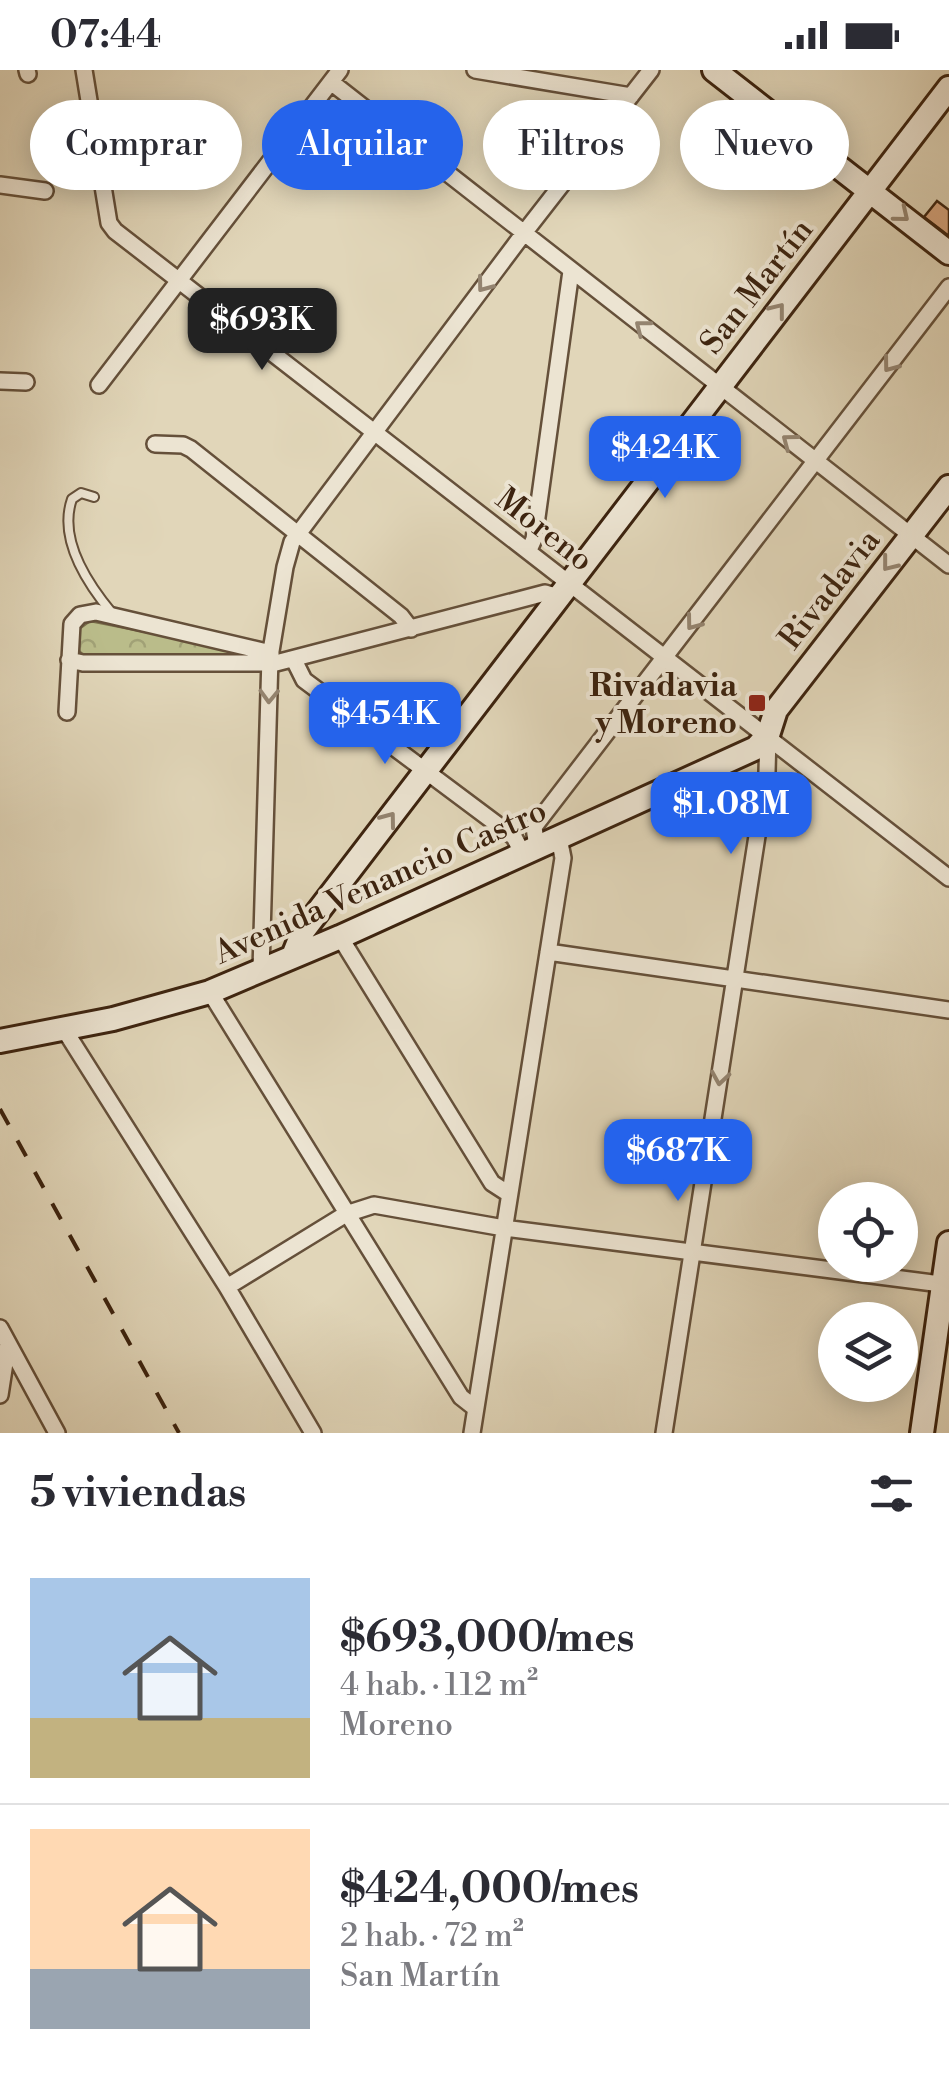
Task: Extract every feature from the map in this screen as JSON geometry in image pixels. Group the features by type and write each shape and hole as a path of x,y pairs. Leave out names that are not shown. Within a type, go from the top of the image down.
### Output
{"street":[{"name":"Moreno","path":"84,70 108,222 114,231 528,550 564,590 667,658 949,878"},
{"path":"474,70 631,96"},
{"path":"594,89 596,70"},
{"path":"261,970 270,658 285,566 298,533 651,70"},
{"path":"714,70 949,253"},
{"path":"98,385 336,76 571,271 949,565"},
{"name":"San Martín","path":"293,956 303,932 949,88"},
{"path":"0,185 45,191"},
{"path":"528,550 534,539 571,271"},
{"path":"530,851 534,827 949,287"},
{"path":"0,381 26,382"},
{"path":"155,444 190,449 401,616 411,629"},
{"name":"Rivadavia","path":"768,735 776,710 949,487"},
{"path":"69,660 294,660 564,590"},
{"path":"67,712 72,624 87,612 270,658"},
{"path":"294,660 304,680 427,769 530,851"},
{"path":"664,1433 736,982 767,772 768,735"},
{"name":"Avenida Venancio Castro","path":"0,1041 210,992 750,751 768,735"},
{"path":"472,1433 563,858 559,838"},
{"path":"340,937 492,1182 509,1194"},
{"path":"548,952 949,1010"},
{"path":"210,992 460,1397 475,1408"},
{"path":"64,1029 314,1433"},
{"path":"226,1286 346,1214 374,1205 504,1228 946,1284"},
{"path":"922,1433 949,1242"},
{"path":"935,1433 949,1328"},
{"path":"0,1395 4,1336"},
{"path":"4,1336 57,1433"}],"lane":[{"path":"94,497 80,494 72,499 68,513 71,544 86,575 115,617"}],"green space":[{"path":"90,621 250,655 85,657 79,651 79,629"}],"building":[{"path":"937,201 949,210 949,236 924,217"}],"railway":[{"path":"0,1109 179,1433"}],"place":[{"name":"Rivadavia y Moreno","path":"757,703"}]}
